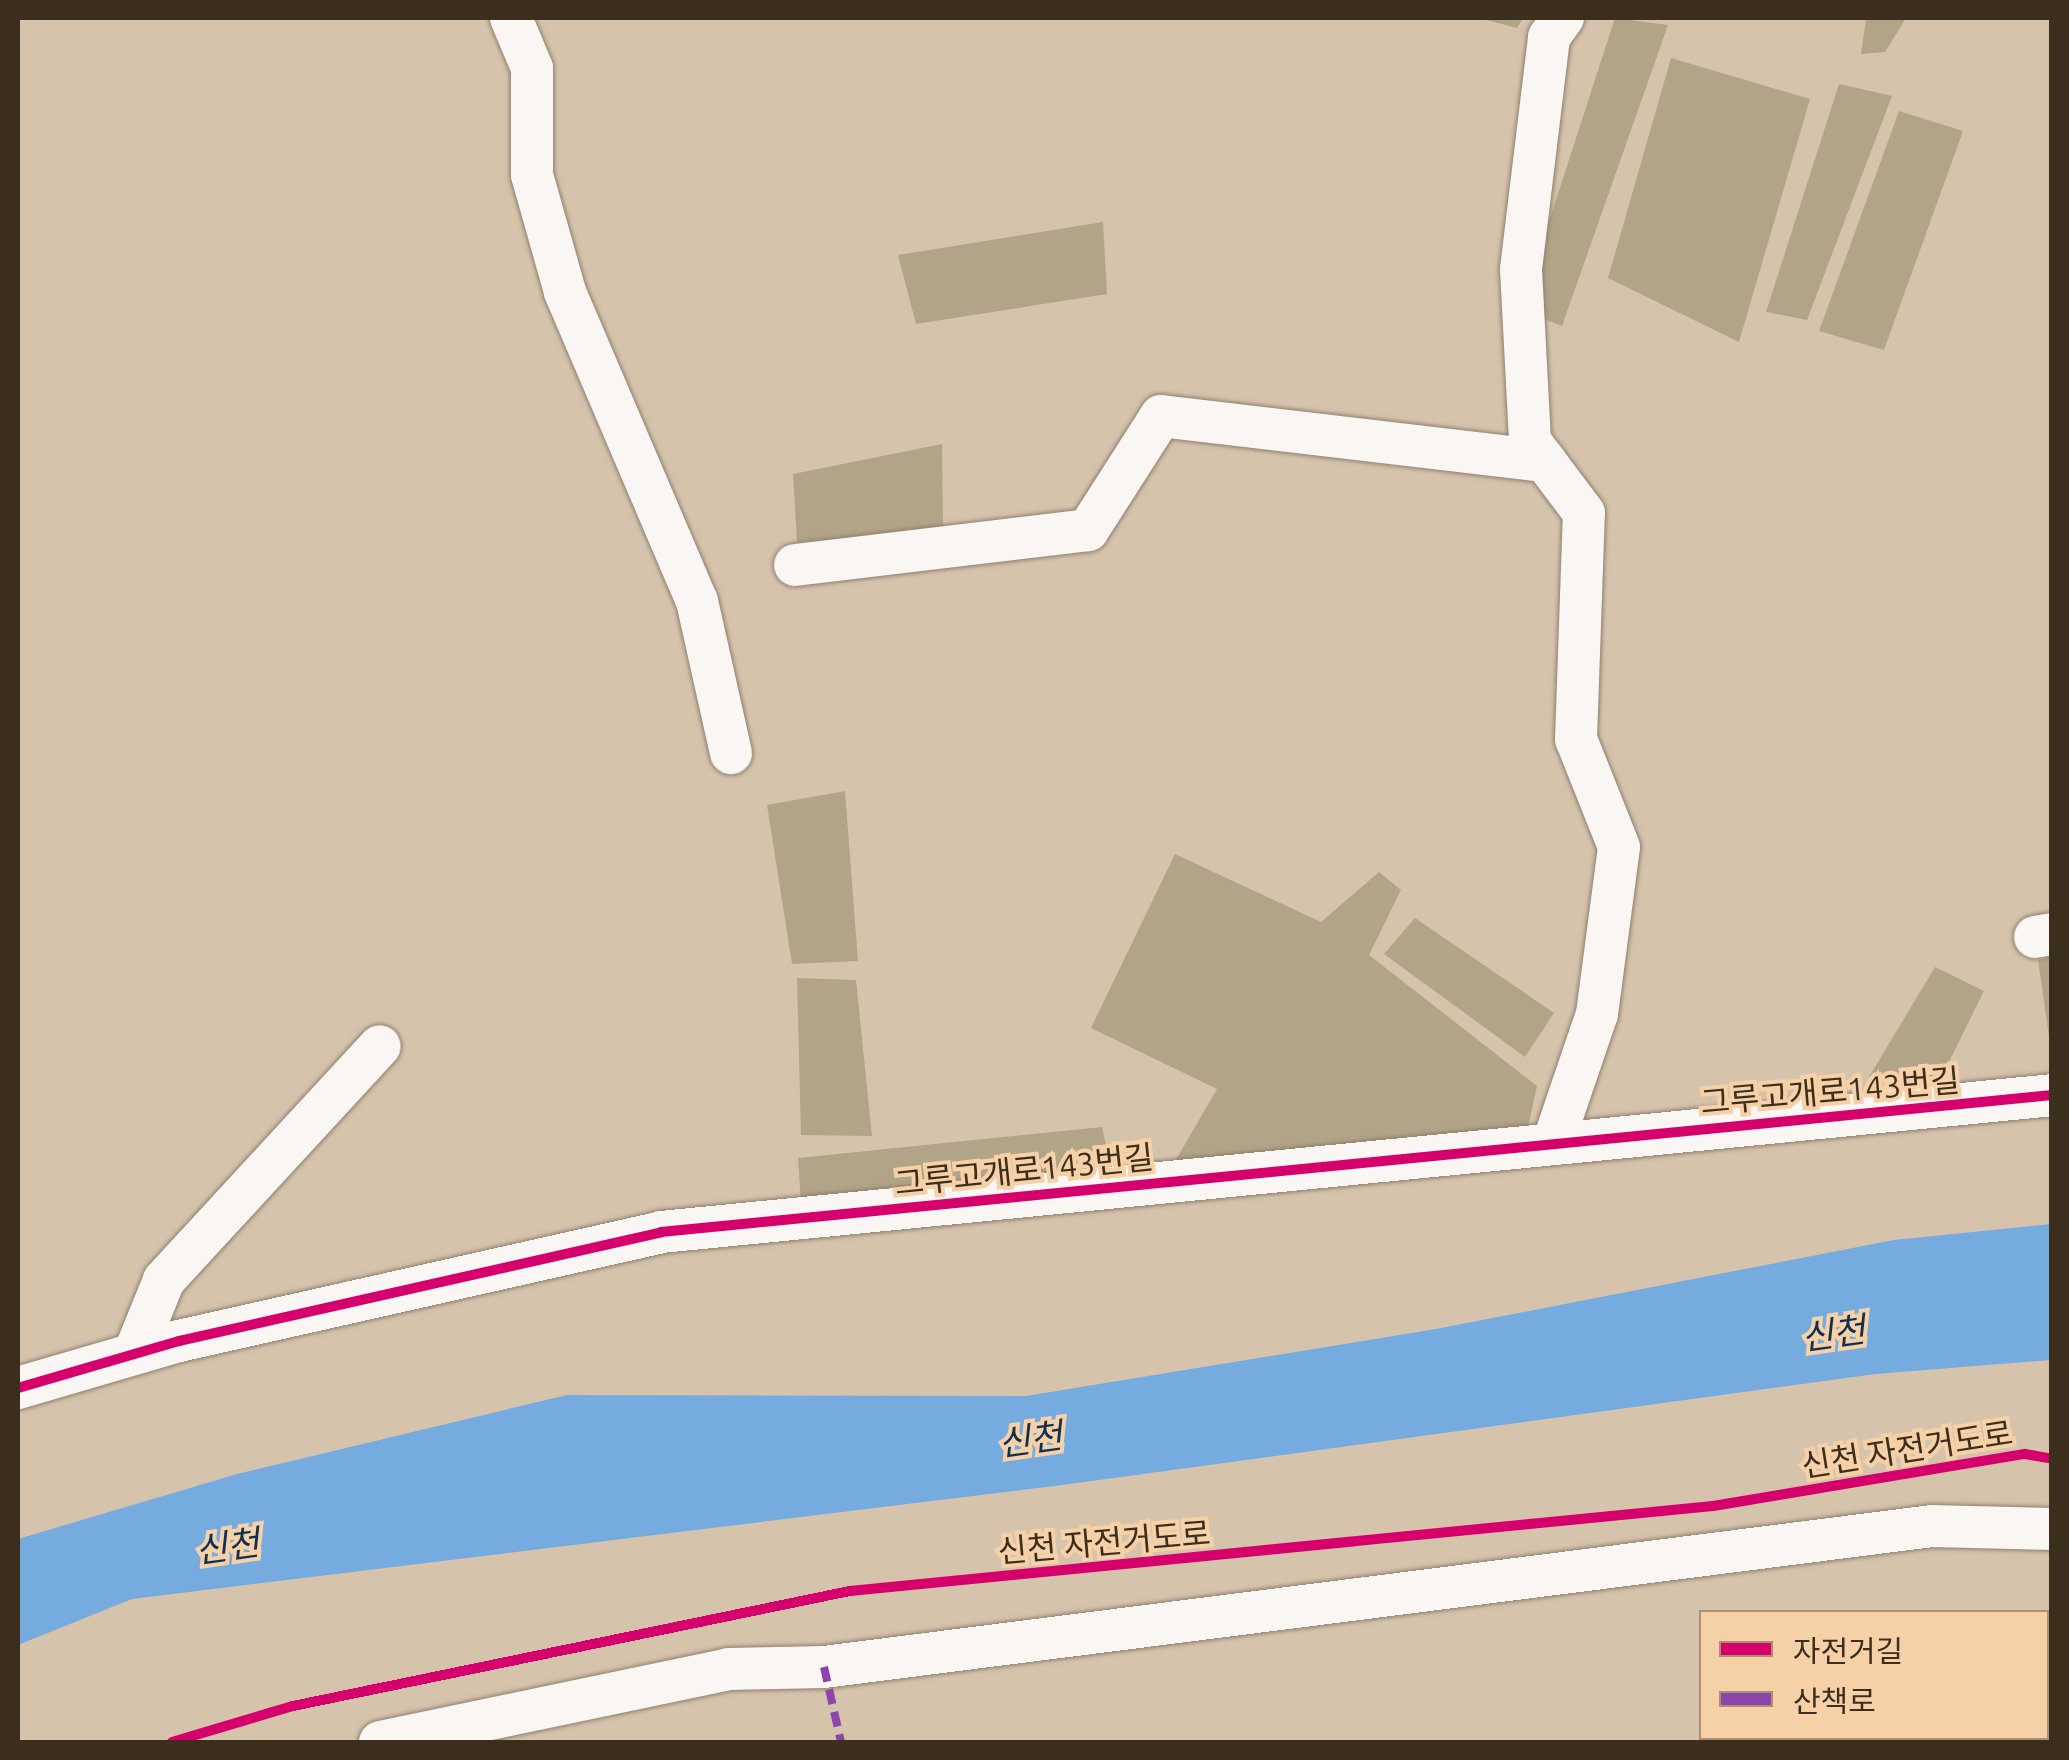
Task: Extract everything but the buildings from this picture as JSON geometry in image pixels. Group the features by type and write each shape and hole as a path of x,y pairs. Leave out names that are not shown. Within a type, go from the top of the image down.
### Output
{"street":[{"path":"512,18 532,68 532,175 565,292 697,602 732,753"},
{"path":"1552,1142 1597,1014 1619,847 1576,739 1584,513 1530,441 1521,269 1549,36 1563,18"},
{"path":"795,565 1088,530 1161,416 1545,461"},
{"path":"134,1354 164,1280 380,1046"},
{"name":"그루고개로143번길","path":"18,1388 134,1354 661,1232 2052,1095"},
{"path":"380,1742 728,1669 824,1667 1932,1526 2052,1529"}],"water":[{"name":"신천","path":"2051,1224 2051,1360 1876,1374 1055,1486 132,1599 18,1645 18,1539 237,1474 567,1395 1026,1396 1436,1329 1894,1240"}],"marked path":[{"path":"824,1667 841,1742"}],"cycle path":[{"path":"18,1388 179,1341 661,1232 2052,1095"},
{"name":"신천 자전거도로","path":"172,1742 293,1706 850,1591 1713,1506 2025,1454 2052,1459"}]}
